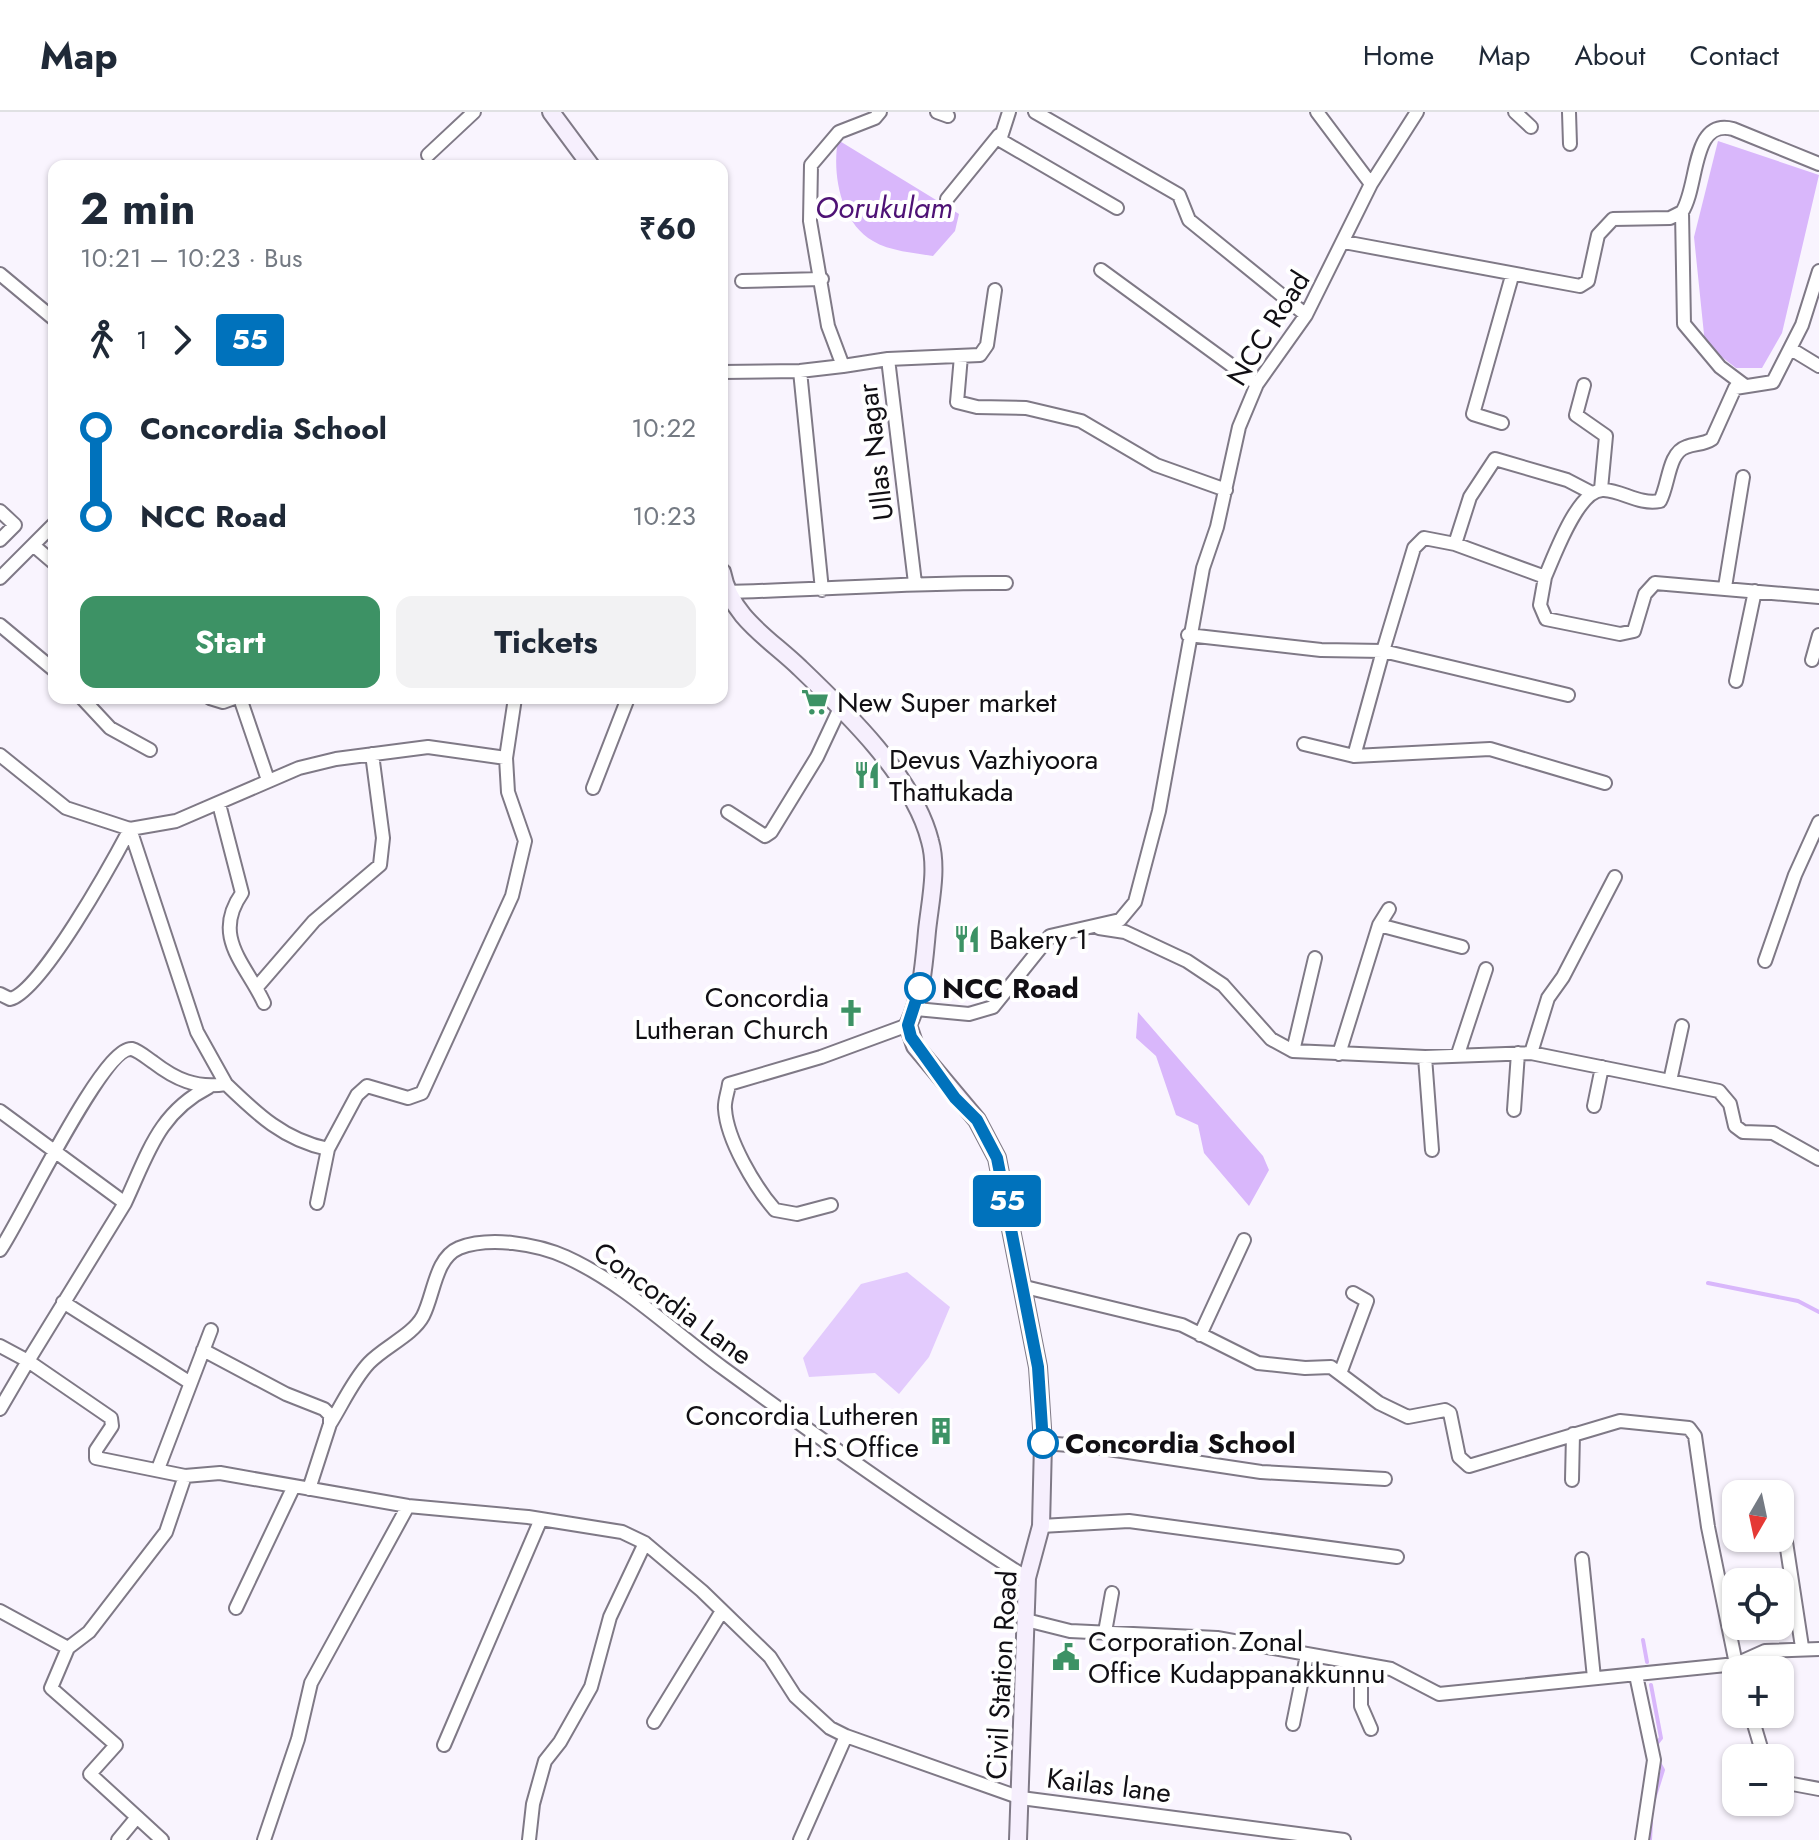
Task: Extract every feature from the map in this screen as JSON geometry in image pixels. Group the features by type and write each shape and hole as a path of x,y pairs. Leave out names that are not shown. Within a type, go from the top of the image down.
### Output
{"main road":[{"path":"551,112 587,160"},
{"path":"728,594 767,643 797,665 876,746 920,812 931,842 931,898 916,1009 908,1025"},
{"name":"Civil Station Road","path":"908,1025 915,1046 988,1136 1005,1185 1038,1367 1043,1443 1041,1526 1027,1578 1018,1840"}],"street":[{"path":"428,155 474,112"},
{"path":"843,366 828,326 810,221 811,165 839,132 875,118 880,112"},
{"path":"947,199 999,135 1009,112"},
{"path":"1035,112 1179,195 1189,220 1306,315"},
{"path":"1317,112 1371,184"},
{"name":"NCC Road","path":"1091,927 1120,920 1135,902 1154,833 1188,635 1239,427 1257,384 1306,315 1371,184 1417,112"},
{"path":"1515,112 1531,127"},
{"path":"1569,112 1570,144"},
{"path":"1744,385 1720,367 1684,324 1682,212 1703,142 1711,129 1719,126 1792,151 1819,164"},
{"path":"999,135 1000,140 1117,208"},
{"path":"1344,242 1512,276 1584,286 1588,281 1598,235 1613,219 1670,218 1682,212"},
{"path":"1101,270 1257,384"},
{"path":"1455,544 1470,497 1495,459 1597,491 1630,499 1660,501 1675,454 1687,446 1704,444 1712,439 1735,388 1773,382 1791,349 1819,271"},
{"path":"0,274 48,314"},
{"path":"1502,423 1473,414 1512,276"},
{"path":"742,281 822,279"},
{"path":"888,359 977,356 985,349 995,290"},
{"path":"1791,349 1819,366"},
{"path":"961,356 957,402 977,407 1026,408 1081,421 1156,465 1226,490"},
{"name":"Ullas Nagar","path":"728,372 800,371 888,359 915,583"},
{"path":"800,371 822,590"},
{"path":"1584,385 1576,415 1606,436 1597,491 1568,526 1545,577 1540,605 1546,619 1620,634 1634,631 1645,594 1655,583 1819,597"},
{"path":"1725,587 1743,477"},
{"path":"0,511 15,525 0,540"},
{"path":"0,578 48,530"},
{"path":"1354,756 1414,548 1424,538 1455,544 1545,577"},
{"path":"33,545 48,558"},
{"path":"728,592 822,590 915,583 1006,583"},
{"path":"1736,681 1755,591"},
{"path":"0,625 48,665"},
{"path":"1188,635 1321,650 1383,651 1568,695"},
{"path":"1812,660 1819,635"},
{"path":"88,704 110,728 150,750"},
{"path":"242,704 268,780"},
{"path":"317,1203 328,1149 357,1095 367,1086 408,1098 422,1093 453,1031 461,1003 512,896 525,841 508,792 506,758 514,704"},
{"path":"593,788 626,704"},
{"path":"728,812 765,836 771,832 817,757 840,708"},
{"path":"1304,744 1354,756 1490,749 1605,783"},
{"path":"0,755 66,808 130,829 176,821 299,768 372,754 428,747 506,758"},
{"path":"257,987 314,921 380,865 383,838 372,754"},
{"path":"219,804 242,893 232,908 229,924 235,954 264,1003"},
{"path":"1765,961 1795,875 1819,822"},
{"path":"130,829 197,1032 226,1084 267,1123 302,1142 328,1149"},
{"path":"0,994 10,999 23,993 67,936 130,829"},
{"path":"1514,1110 1524,1053 1548,998 1563,977 1615,877"},
{"path":"1339,1054 1379,925 1389,909"},
{"path":"1379,925 1462,947"},
{"path":"916,1009 969,1014 993,1007 1050,936 1091,927 1125,932 1149,946 1187,961 1223,985 1271,1039 1293,1051 1425,1057 1524,1053 1719,1091 1730,1104 1735,1126 1743,1132 1773,1133 1819,1159"},
{"path":"1293,1051 1315,958"},
{"path":"1458,1054 1486,969"},
{"path":"831,1205 797,1214 775,1210 766,1200 733,1137 724,1108 729,1084 908,1025"},
{"path":"1670,1081 1682,1026"},
{"path":"0,1251 57,1153 90,1087 118,1053 133,1049 179,1080 209,1087"},
{"path":"1425,1057 1432,1150"},
{"path":"1594,1106 1602,1067"},
{"path":"0,1409 125,1203 163,1124 177,1106 209,1087 226,1084"},
{"path":"0,1111 125,1203"},
{"path":"1200,1335 1244,1240"},
{"name":"Concordia Lane","path":"330,1424 368,1364 422,1318 441,1266 450,1253 462,1247 497,1243 533,1246 562,1255 603,1275 720,1366 882,1483 1027,1578"},
{"path":"1025,1287 1154,1317 1200,1335 1249,1361 1305,1368 1331,1367 1341,1371 1379,1403 1408,1417 1437,1410 1450,1413 1459,1457 1469,1466 1620,1421 1682,1426 1695,1436 1708,1527 1734,1656"},
{"path":"1341,1371 1367,1301 1353,1293"},
{"path":"63,1302 189,1382"},
{"path":"158,1469 211,1330"},
{"path":"0,1346 28,1361 111,1418 112,1426 96,1450 96,1458 185,1476 220,1473 408,1506 541,1519 622,1532 645,1543 610,1617 591,1687 560,1742 545,1761 533,1804 529,1840"},
{"path":"203,1350 286,1394 324,1409 330,1415 330,1424 309,1489"},
{"path":"1572,1480 1573,1434"},
{"path":"1043,1443 1095,1447 1261,1472 1385,1479"},
{"path":"162,1840 90,1774 116,1745 51,1688 68,1648 89,1632 166,1532 185,1476"},
{"path":"236,1608 294,1486"},
{"path":"264,1840 298,1739 311,1683 408,1506"},
{"path":"444,1745 541,1519"},
{"path":"1041,1526 1129,1521 1397,1557"},
{"name":"Kailas lane","path":"645,1543 770,1657 795,1696 830,1728 846,1736 1021,1798 1344,1840"},
{"path":"1788,1552 1802,1647"},
{"path":"1582,1559 1594,1678"},
{"path":"1105,1632 1112,1593"},
{"path":"0,1611 68,1648"},
{"path":"654,1722 722,1611"},
{"path":"1026,1620 1070,1631 1217,1638 1391,1669 1439,1694 1722,1668"},
{"path":"1756,1656 1765,1651 1802,1647 1819,1649"},
{"path":"1293,1724 1307,1655"},
{"path":"1361,1665 1361,1706 1371,1729"},
{"path":"1636,1675 1654,1760 1642,1840"},
{"path":"800,1840 846,1736"},
{"path":"1794,1782 1819,1789"},
{"path":"118,1840 137,1817"}],"shaded area":[{"path":"907,1272 950,1307 929,1357 899,1394 875,1373 809,1377 803,1358 861,1284"}],"water":[{"name":"Oorukulam","path":"838,140 959,214 955,231 933,256 887,247 862,233 841,196 836,167"},
{"path":"1718,141 1819,175 1782,333 1762,368 1736,368 1705,344 1694,237"},
{"path":"1138,1012 1263,1156 1269,1170 1249,1206 1204,1153 1198,1125 1176,1115 1156,1056 1136,1038"}],"waterway":[{"path":"1708,1283 1798,1301 1819,1312"},
{"path":"1643,1640 1647,1662"},
{"path":"1651,1685 1661,1738 1654,1747"},
{"path":"1653,1802 1663,1770 1658,1761"},
{"path":"1650,1840 1651,1822"}],"bus line":[{"name":"55","path":"920,988 916,1009 908,1025 911,1037 955,1098 988,1136 1005,1185 1038,1367 1043,1443"}],"place":[{"name":"New Super market","path":"815,702"},
{"name":"Devus Vazhiyoora Thattukada","path":"867,775"},
{"name":"Bakery 1","path":"967,939"},
{"name":"NCC Road","path":"920,988"},
{"name":"Concordia Lutheran Church","path":"851,1013"},
{"name":"Concordia Lutheren H.S Office","path":"941,1431"},
{"name":"Concordia School","path":"1043,1443"},
{"name":"Corporation Zonal Office Kudappanakkunnu","path":"1066,1657"}]}
